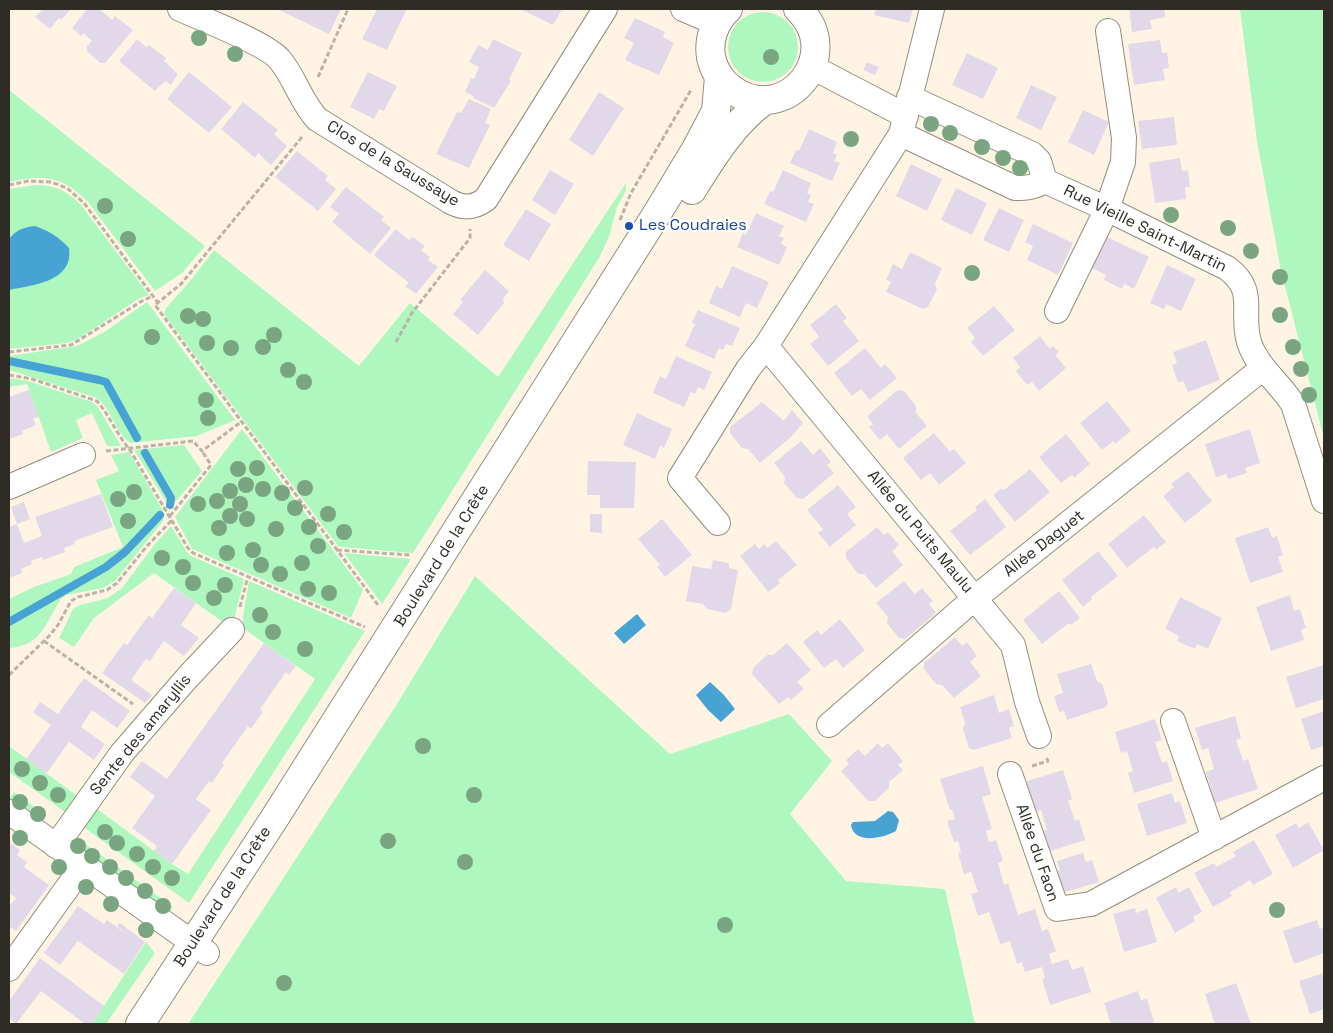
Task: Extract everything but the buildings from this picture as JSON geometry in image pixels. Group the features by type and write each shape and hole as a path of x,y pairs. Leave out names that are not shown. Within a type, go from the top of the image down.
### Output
{"main road":[{"path":"804,12 815,39 816,51 812,67"},
{"name":"Boulevard de la Crête","path":"160,1024 199,948 274,820 696,149 716,111 719,77 714,66 710,47 712,35 722,16"},
{"name":"Boulevard de la Crête","path":"140,1024 199,948 723,144 747,114 765,100 782,96 793,90 806,78 812,67"},
{"path":"719,77 739,94 756,100 765,100"}],"street":[{"name":"Clos de la Saussaye","path":"180,9 274,53 285,67 311,112 458,205 470,207 480,204 486,199 604,9"},
{"path":"683,9 722,16"},
{"path":"718,523 680,478 748,369 766,346 905,116 932,9"},
{"path":"1057,311 1107,209 1123,162 1124,138 1108,31"},
{"name":"Rue Vieille Saint-Martin","path":"812,67 905,116 1015,188 1027,188 1045,182 1107,209 1236,274 1246,291 1249,342 1263,368 1286,393 1293,404 1324,501"},
{"name":"Rue Vieille Saint-Martin","path":"905,116 1032,154 1039,161 1045,182"},
{"name":"Allée du Puits Maulu","path":"766,346 1013,645 1039,736"},
{"name":"Allée Daguet","path":"829,725 975,598 1263,368"},
{"path":"9,487 83,455"},
{"name":"Sente des amaryllis","path":"56,846 122,753 232,630"},
{"path":"1173,721 1214,838"},
{"name":"Allée du Faon","path":"1010,774 1057,909 1091,904 1324,778"},
{"path":"9,812 199,948"},
{"path":"9,969 83,866"}],"path":[{"path":"348,9 311,112 181,284 154,305 384,613"},
{"path":"9,185 28,182 50,182 67,188 84,203 158,302"},
{"path":"396,342 412,313 470,238 470,207"},
{"path":"9,352 71,345 142,301 154,296"},
{"path":"9,374 32,379 97,401 128,448 188,548 193,552 373,631"},
{"path":"202,451 241,422"},
{"path":"9,675 58,625 71,601 78,597 107,590 117,584 211,465 193,441 83,455"},
{"path":"336,550 411,555"},
{"path":"232,630 237,621 248,576"},
{"path":"44,641 152,718"}],"green space":[{"path":"1240,9 1324,9 1324,438 1281,271 1257,141"},
{"path":"770,12 783,18 792,27 796,33 798,47 796,61 788,72 777,80 756,82 749,80 738,72 730,61 728,40 730,33 738,22 749,14"},
{"path":"9,90 205,246 182,273 155,291 88,202 78,193 51,179 32,178 9,182"},
{"path":"626,183 626,191 617,207 609,237 599,258 413,553 338,546 164,314 166,308 214,250 359,366 410,303 498,377"},
{"path":"36,185 50,186 61,190 81,205 149,295 140,298 76,340 67,343 9,349 9,189"},
{"path":"147,302 235,420 197,436 130,443 97,398 9,370 9,356 77,346 106,331"},
{"path":"9,378 28,381 92,402 98,407 121,446 107,446 92,413 76,420 83,438 51,452 27,384 9,387"},
{"path":"242,429 363,590 351,618 192,549 175,517"},
{"path":"184,445 202,471 170,508 134,450"},
{"path":"129,452 162,509 164,514 163,521 115,581 103,588 66,595 61,599 36,638 29,643 9,648 9,599 34,587 71,574 74,567 123,547 96,480 119,471 111,455"},
{"path":"171,526 189,555 244,579 235,616 227,625 154,573 94,618 74,647 59,638 73,609 80,605 108,598 122,588"},
{"path":"344,553 411,559 382,604"},
{"path":"475,576 670,754 789,714 832,761 790,814 846,881 945,889 975,1024 188,1024 397,704"},
{"path":"249,581 365,631 189,903 82,826 93,806 188,874 315,679 243,628 243,616"},
{"path":"9,746 80,798 68,814 9,772"},
{"path":"14,792 46,815 41,822 9,799"},
{"path":"77,838 173,907 168,915 72,845"},
{"path":"146,942 155,953 106,1024 92,1024"}],"water":[{"path":"35,226 54,235 65,244 69,248 69,259 65,268 50,280 9,290 9,239 20,230"},
{"path":"637,614 646,625 624,644 614,633"},
{"path":"710,682 735,709 721,722 696,695"},
{"path":"888,811 893,812 899,820 896,831 884,836 863,838 853,831 851,825 853,822 875,821"}],"waterway":[{"path":"9,361 106,382 137,438"},
{"path":"145,453 171,498 170,505"},
{"path":"9,622 106,567 125,552 160,515"}],"place":[{"name":"Les Coudraies","path":"629,226"}]}
